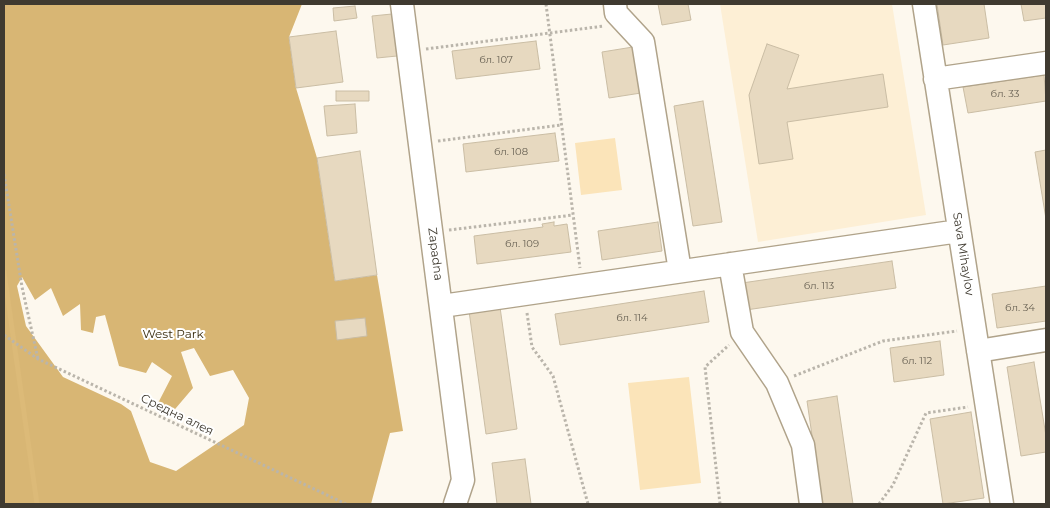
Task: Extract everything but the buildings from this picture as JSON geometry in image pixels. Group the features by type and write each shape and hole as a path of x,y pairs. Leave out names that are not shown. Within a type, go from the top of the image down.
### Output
{"street":[{"name":"Zapadna","path":"402,4 463,480 455,504"},
{"path":"614,4 616,13 643,42 680,271"},
{"name":"Sava Mihaylov","path":"924,4 1002,504"},
{"path":"936,79 1046,62"},
{"path":"442,306 959,231"},
{"path":"730,264 742,332 777,383 803,445 811,504"},
{"path":"978,351 1046,340"}],"path":[{"path":"546,4 582,286"},
{"path":"408,52 626,23"},
{"path":"420,143 561,125"},
{"path":"4,174 22,287 38,359"},
{"path":"432,232 573,214"},
{"path":"524,295 532,348 553,376 588,504"},
{"path":"777,383 883,341 974,328"},
{"path":"720,504 705,367 742,332"},
{"name":"Средна алея","path":"4,335 38,359 346,504"},
{"path":"879,504 893,485 926,413 986,404"}],"shaded area":[{"path":"720,4 892,4 926,215 758,242"},
{"path":"615,138 622,190 581,195 575,143"},
{"path":"689,377 701,483 640,490 628,383"}],"green space":[{"name":"West Park","path":"4,4 302,4 289,37 296,88 317,158 335,281 377,275 403,431 390,433 371,504 4,504","holes":["22,277 35,300 51,288 63,316 80,304 81,330 93,333 96,317 105,315 119,366 146,373 152,362 172,376 156,407 170,415 193,388 181,352 194,348 210,376 233,370 249,398 244,425 176,471 150,462 131,411 121,404 63,377 26,326 17,286"]}],"waterway":[{"path":"4,272 37,504"}]}
